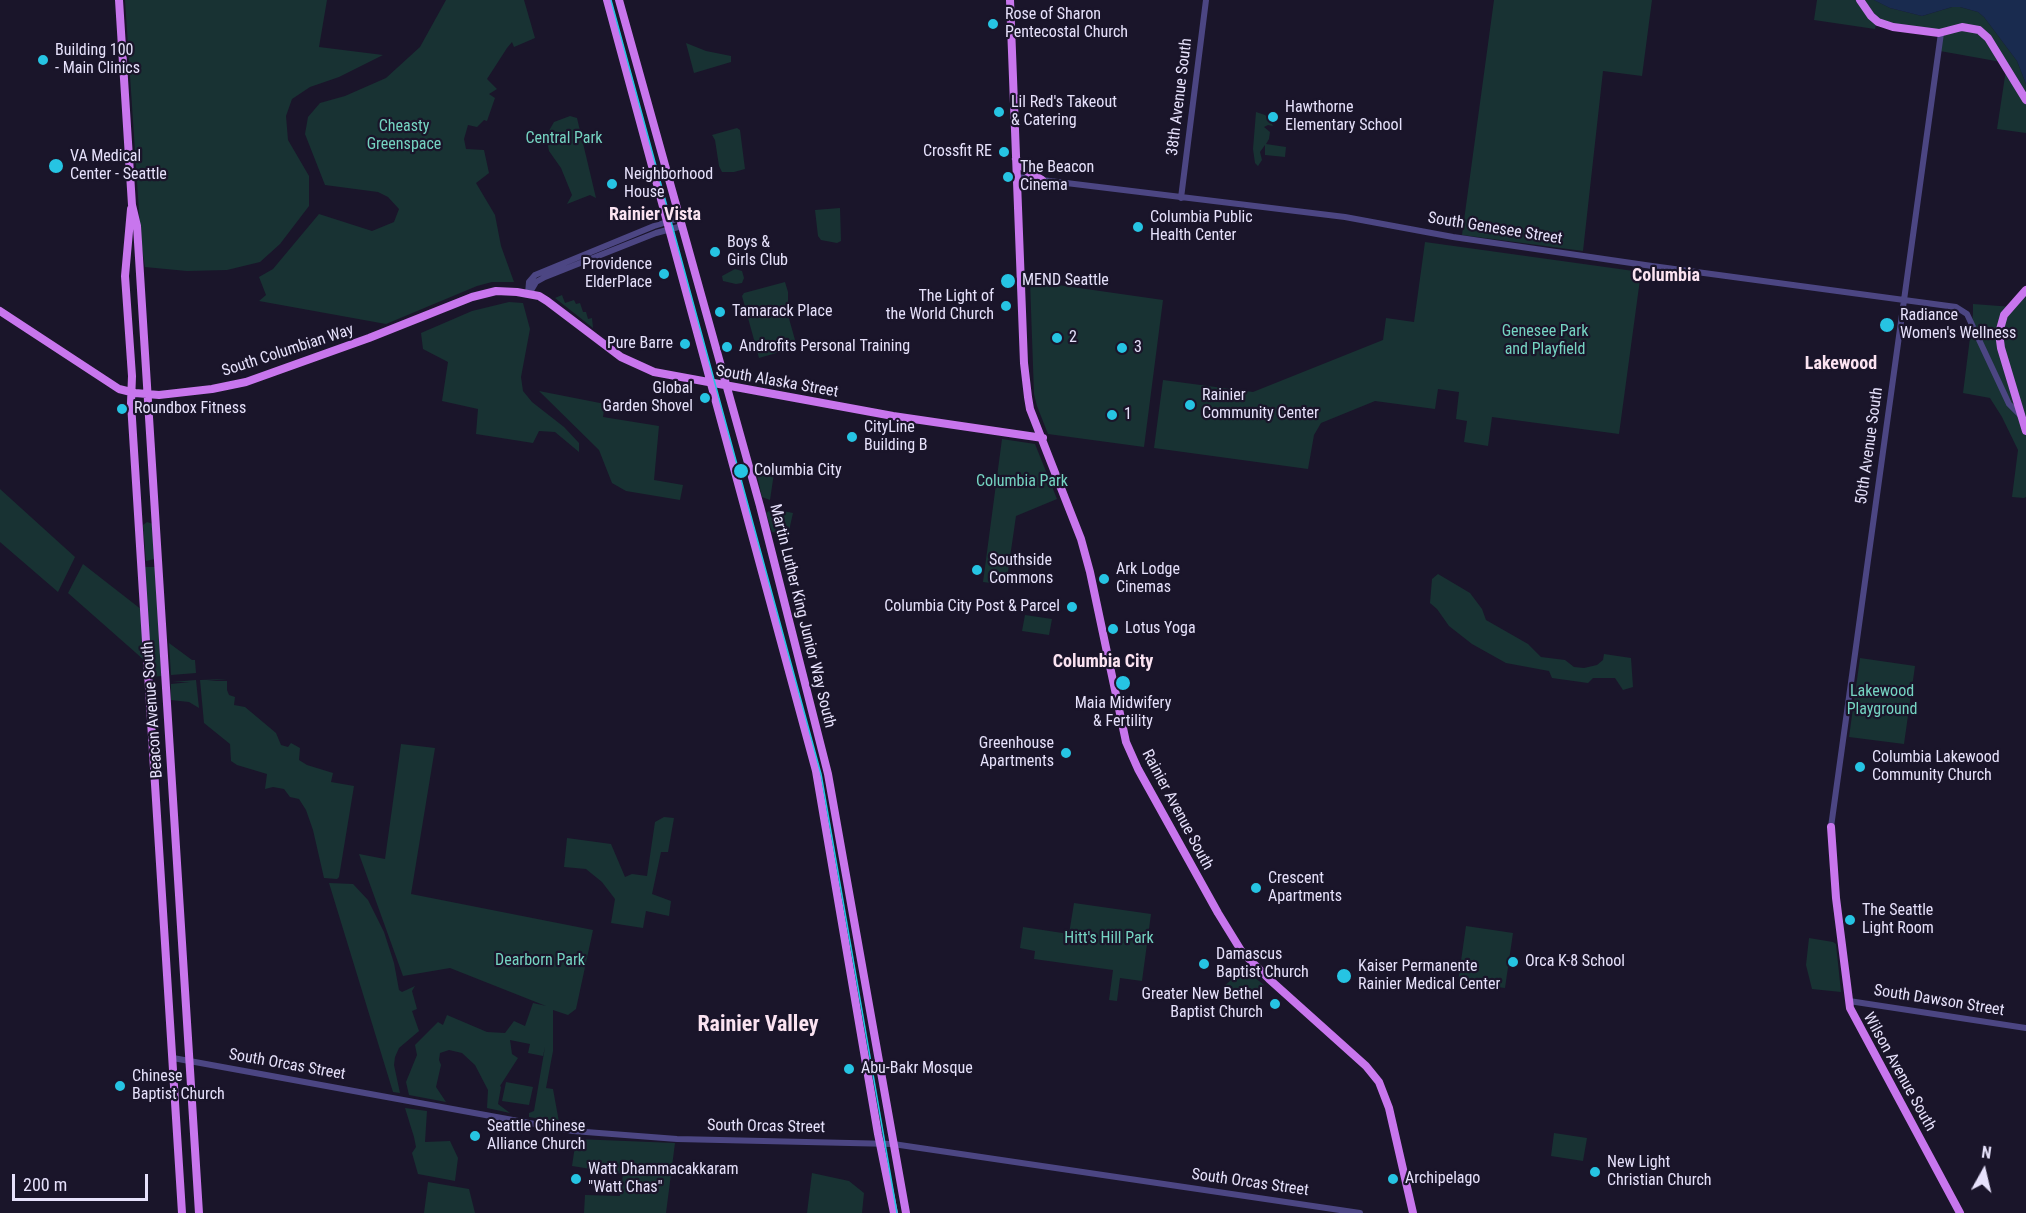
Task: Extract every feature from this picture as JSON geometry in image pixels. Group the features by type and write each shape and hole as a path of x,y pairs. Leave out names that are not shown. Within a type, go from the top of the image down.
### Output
{"main road":[{"name":"Beacon Avenue South","path":"119,0 132,205 136,226 199,1213"},
{"name":"Martin Luther King Junior Way South","path":"607,0 816,771 894,1213"},
{"name":"Martin Luther King Junior Way South","path":"619,0 760,506 832,793 861,970 906,1213"},
{"name":"Rainier Avenue South","path":"1010,0 1025,374 1029,405 1077,529 1090,572 1123,731 1135,763 1242,952 1366,1066 1379,1082 1387,1101 1413,1213"},
{"path":"1860,0 1871,16 1881,24 1941,33 1966,27 1984,33 2026,100"},
{"path":"1016,159 1027,171 1042,180"},
{"name":"Beacon Avenue South","path":"132,205 125,276 182,1213"},
{"path":"2026,290 2004,315 1999,333 2001,348 2026,431"},
{"name":"South Columbian Way","path":"0,311 119,389 147,395 183,393 246,382 369,339 478,294 496,291 528,294"},
{"name":"South Alaska Street","path":"528,294 556,306 601,342 634,364 654,372 893,416 1042,438"},
{"path":"119,389 128,383 132,376"},
{"name":"Wilson Avenue South","path":"1831,827 1835,889 1849,1001 1854,1020 1960,1213"}],"street":[{"name":"38th Avenue South","path":"1181,198 1206,0"},
{"name":"50th Avenue South","path":"1831,827 1941,33"},
{"name":"South Genesee Street","path":"1017,177 1350,218 1384,223 1434,235 1952,306 1963,309 1967,314 2009,404 2022,417"},
{"path":"528,294 529,282 535,275 681,222"},
{"name":"South Dawson Street","path":"1849,1001 2026,1028"},
{"name":"South Orcas Street","path":"173,1058 573,1131 677,1138 893,1144 1360,1213"}],"green space":[{"path":"125,0 327,0 319,47 383,55 339,77 310,87 292,99 286,116 288,140 309,176 309,206 280,244 260,262 227,270 187,271 145,267 141,242"},
{"name":"Cheasty Greenspace","path":"446,0 524,0 535,38 514,47 512,42 507,48 487,79 497,89 489,94 495,98 487,121 484,120 477,127 468,125 464,139 466,149 484,150 489,173 476,183 495,215 501,246 514,282 492,282 477,286 386,324 259,301 266,295 259,277 273,269 319,214 372,231 394,222 399,209 388,197 378,192 325,185 305,134 308,117 320,103 345,96 386,78 420,47"},
{"path":"1494,0 1652,0 1642,76 1603,71 1583,251 1462,235"},
{"path":"1817,0 1874,0 1890,8 1922,16 1952,7 1978,12 2017,61 2026,84 2026,133 1997,129 2007,63 1940,51 1943,31 1900,26 1877,19 1875,29 1814,20"},
{"path":"686,43 706,51 731,56 731,62 694,73"},
{"path":"1256,112 1265,115 1273,126 1264,127 1270,132 1266,144 1286,147 1285,157 1265,155 1265,145 1260,152 1262,160 1258,166 1255,163 1253,149"},
{"name":"Central Park","path":"570,116 577,118 596,198 590,195 567,204 572,195 561,168 549,151 546,136 554,122"},
{"path":"737,128 740,130 745,169 722,172 712,135"},
{"path":"840,208 841,241 837,243 821,240 818,236 815,210"},
{"name":"Genesee Park and Playfield","path":"1425,242 1641,272 1619,434 1492,417 1488,446 1464,442 1467,421 1456,419 1459,392 1438,389 1435,409 1375,401 1321,423 1314,435 1308,469 1154,448 1163,380 1253,392 1383,340 1386,318 1414,322"},
{"path":"735,269 742,271 744,278 742,283 723,281 722,276"},
{"path":"1030,281 1163,300 1144,447 1048,434 1034,394"},
{"path":"785,282 788,292 788,315 797,347 759,358 742,296 744,293"},
{"path":"2026,292 2026,497 2024,498 2012,497 2018,450 2002,417 1990,398 1963,393 1973,304 2013,307"},
{"path":"562,295 565,303 574,300 576,304 580,303 588,319 592,318 593,328 555,298"},
{"path":"509,302 523,303 530,329 521,377 523,391 532,402 564,427 579,443 579,452 555,432 539,431 533,443 476,434 478,409 442,401 448,362 423,349 421,333 472,311"},
{"path":"539,391 605,404 603,417 659,426 654,480 683,485 680,500 626,491 612,483 599,450"},
{"name":"Columbia Park","path":"1002,439 1035,444 1057,499 1016,516 1006,585 983,582"},
{"path":"756,470 774,473 770,500 762,497"},
{"path":"0,489 75,557 58,592 0,542"},
{"path":"772,509 793,513 788,535 772,532 766,513"},
{"path":"147,522 153,524 155,559 146,561 143,525"},
{"path":"83,564 142,610 144,660 68,593"},
{"path":"144,567 155,567 162,676 151,677"},
{"path":"1438,574 1470,593 1482,609 1486,620 1528,644 1541,657 1565,660 1574,667 1584,668 1597,665 1603,660 1604,654 1631,658 1633,687 1623,690 1615,678 1593,678 1588,683 1552,678 1549,671 1506,663 1472,644 1449,626 1430,603 1432,579"},
{"path":"1025,615 1052,619 1049,635 1022,631"},
{"path":"169,643 195,660 196,673 171,675"},
{"name":"Lakewood Playground","path":"1860,658 1915,666 1904,744 1849,737"},
{"path":"227,679 207,681 227,681 229,695 235,697 234,705 245,707 276,733 281,745 288,747 291,743 300,748 299,760 307,765 333,773 331,782 354,786 337,879 324,878 313,830 306,810 299,799 290,797 284,789 273,787 265,789 267,774 231,761 230,744 204,723 200,680"},
{"path":"196,680 199,708 189,702 171,700 171,684 190,682 172,682"},
{"name":"Dearborn Park","path":"401,744 435,748 411,894 593,930 576,1009 568,1015 553,1010 553,1051 546,1088 553,1089 559,1122 529,1117 529,1113 534,1111 545,1047 543,1056 528,1053 530,1044 510,1040 512,1054 518,1058 500,1086 498,1104 510,1113 487,1108 488,1090 475,1065 462,1053 449,1050 440,1053 441,1065 436,1087 446,1102 409,1095 406,1082 417,1055 415,1045 438,1022 443,1025 447,1015 487,1032 505,1033 514,1021 525,1026 533,1003 546,1006 450,968 403,976 359,854 385,859"},
{"path":"664,817 674,818 668,852 661,852 652,894 671,901 669,916 646,911 643,928 611,923 615,899 602,882 586,869 564,867 567,838 611,844 625,877 632,874 647,876 655,822"},
{"path":"329,883 353,884 368,900 384,932 394,963 399,990 402,992 415,986 412,991 417,1009 412,1011 419,1031 399,1048 395,1057 394,1065 400,1093 393,1092"},
{"name":"Hitt's Hill Park","path":"1074,903 1151,914 1142,981 1120,978 1117,1001 1109,1000 1113,970 1034,959 1035,951 1020,948 1023,927 1069,934"},
{"path":"1466,926 1513,933 1505,988 1458,982"},
{"path":"1809,938 1836,944 1841,992 1812,989 1806,965"},
{"path":"1244,969 1264,985 1258,995 1226,990 1223,987"},
{"path":"506,1082 533,1087 529,1105 502,1101"},
{"path":"405,1108 427,1111 425,1142 450,1141 458,1158 455,1181 418,1174 412,1153 416,1147"},
{"path":"1554,1133 1587,1138 1583,1161 1551,1156"},
{"path":"576,1139 675,1143 666,1213 584,1213 585,1195 620,1196 623,1174 572,1166"},
{"path":"812,1173 849,1181 864,1193 862,1213 807,1213"},
{"path":"428,1182 469,1189 475,1213 424,1213"}],"water":[{"path":"1874,0 2026,0 2026,84 2017,61 1978,12 1952,7 1922,16 1890,8"}],"tram line":[{"path":"611,0 821,774 897,1213"}],"place":[{"name":"Rose of Sharon Pentecostal Church","path":"993,24"},
{"name":"Building 100 - Main Clinics","path":"43,60"},
{"name":"Lil Red's Takeout & Catering","path":"999,112"},
{"name":"Hawthorne Elementary School","path":"1273,117"},
{"name":"Crossfit RE","path":"1004,152"},
{"name":"VA Medical Center - Seattle","path":"56,166"},
{"name":"The Beacon Cinema","path":"1008,177"},
{"name":"Neighborhood House","path":"612,184"},
{"name":"Columbia Public Health Center","path":"1138,227"},
{"name":"Boys & Girls Club","path":"715,252"},
{"name":"Providence ElderPlace","path":"664,274"},
{"name":"MEND Seattle","path":"1008,281"},
{"name":"The Light of the World Church","path":"1006,306"},
{"name":"Tamarack Place","path":"720,312"},
{"name":"Radiance Women's Wellness","path":"1887,325"},
{"name":"2","path":"1057,338"},
{"name":"Pure Barre","path":"685,344"},
{"name":"Androfits Personal Training","path":"727,347"},
{"name":"3","path":"1122,348"},
{"name":"Global Garden Shovel","path":"705,398"},
{"name":"Rainier Community Center","path":"1190,405"},
{"name":"Roundbox Fitness","path":"122,409"},
{"name":"1","path":"1112,415"},
{"name":"CityLine Building B","path":"852,437"},
{"name":"Columbia City","path":"741,471"},
{"name":"Southside Commons","path":"977,570"},
{"name":"Ark Lodge Cinemas","path":"1104,579"},
{"name":"Columbia City Post & Parcel","path":"1072,607"},
{"name":"Lotus Yoga","path":"1113,629"},
{"name":"Maia Midwifery & Fertility","path":"1123,683"},
{"name":"Greenhouse Apartments","path":"1066,753"},
{"name":"Columbia Lakewood Community Church","path":"1860,767"},
{"name":"Crescent Apartments","path":"1256,888"},
{"name":"The Seattle Light Room","path":"1850,920"},
{"name":"Orca K-8 School","path":"1513,962"},
{"name":"Damascus Baptist Church","path":"1204,964"},
{"name":"Kaiser Permanente Rainier Medical Center","path":"1344,976"},
{"name":"Greater New Bethel Baptist Church","path":"1275,1004"},
{"name":"Abu-Bakr Mosque","path":"849,1069"},
{"name":"Chinese Baptist Church","path":"120,1086"},
{"name":"Seattle Chinese Alliance Church","path":"475,1136"},
{"name":"New Light Christian Church","path":"1595,1172"},
{"name":"Watt Dhammacakkaram \"Watt Chas\"","path":"576,1179"},
{"name":"Archipelago","path":"1393,1179"}],"district":[{"name":"Rainier Vista","path":"655,215"},
{"name":"Columbia","path":"1666,276"},
{"name":"Lakewood","path":"1841,364"},
{"name":"Columbia City","path":"1103,662"},
{"name":"Rainier Valley","path":"758,1025"}]}
